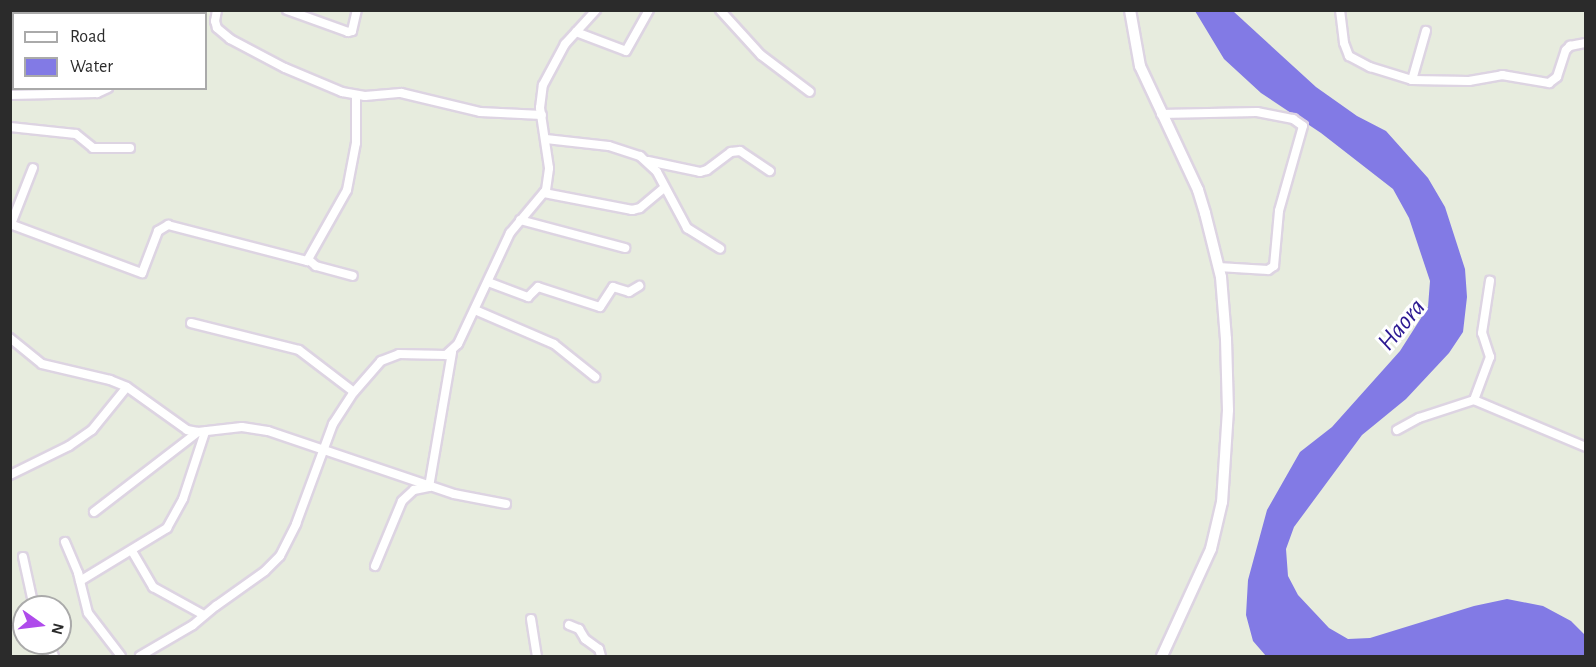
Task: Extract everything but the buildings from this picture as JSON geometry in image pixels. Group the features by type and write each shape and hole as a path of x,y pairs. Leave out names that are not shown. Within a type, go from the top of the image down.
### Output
{"street":[{"path":"217,10 215,21 217,28 230,39 301,76 356,95 376,96 401,93 480,112 542,115"},
{"path":"287,10 348,32 352,31 357,10"},
{"path":"429,487 452,352 475,310 507,238 544,193 549,176 542,115 543,86 552,64 596,10"},
{"path":"576,32 626,51 649,10"},
{"path":"720,10 761,55 810,92"},
{"path":"1130,10 1140,66 1198,190 1218,267 1224,305 1227,369 1222,502 1211,549 1162,657"},
{"path":"1340,10 1344,43 1349,56 1370,67 1412,80 1469,81 1502,75 1549,83 1557,77 1566,50 1570,46 1586,43"},
{"path":"1412,80 1426,31"},
{"path":"10,95 53,92 97,93 104,90"},
{"path":"309,260 347,190 356,143 356,95"},
{"path":"1161,114 1257,112 1293,119 1303,126 1279,211 1274,266 1268,270 1218,267"},
{"path":"10,127 76,134 93,148 130,148"},
{"path":"546,140 617,148 630,151 647,161 657,172 687,228 720,249"},
{"path":"647,161 700,172 707,170 735,150 740,150 770,171"},
{"path":"33,168 11,224 142,273 158,231 168,225 309,260 316,266 353,276"},
{"path":"544,193 632,210 640,208 664,188"},
{"path":"520,220 626,248"},
{"path":"1474,400 1490,357 1482,333 1490,281"},
{"path":"488,282 528,297 538,287 600,308 613,288 629,292 639,286"},
{"path":"475,310 554,344 595,377"},
{"path":"191,323 299,350 354,392"},
{"path":"10,338 42,364 110,380 127,387 187,430 201,432 254,428 323,448 429,487 465,497 506,504"},
{"path":"140,657 172,640 265,572 280,556 296,524 333,424 354,392 389,356 413,354 439,357 452,352"},
{"path":"10,475 69,446 92,430 127,387"},
{"path":"1397,430 1419,418 1474,400 1586,447"},
{"path":"94,512 201,432"},
{"path":"80,581 167,528 183,499 201,432"},
{"path":"375,566 402,501 414,490 429,487"},
{"path":"64,542 80,581 88,613 121,657"},
{"path":"132,551 153,587 204,615"},
{"path":"23,557 31,595"},
{"path":"531,619 537,657"},
{"path":"569,626 579,629 585,639 599,649 601,657"}],"water":[{"path":"1195,11 1233,11 1316,87 1357,116 1386,131 1428,178 1445,207 1465,269 1467,297 1463,332 1449,353 1406,399 1362,435 1294,527 1286,549 1288,576 1298,595 1329,628 1348,639 1370,638 1474,606 1507,599 1543,606 1571,621 1585,635 1585,656 1266,656 1253,641 1246,615 1248,580 1267,510 1300,452 1332,427 1400,351 1428,307 1430,281 1409,218 1393,189 1321,133 1261,93 1224,59"}],"water label":[{"name":"Haora","path":"1402,325"}]}
